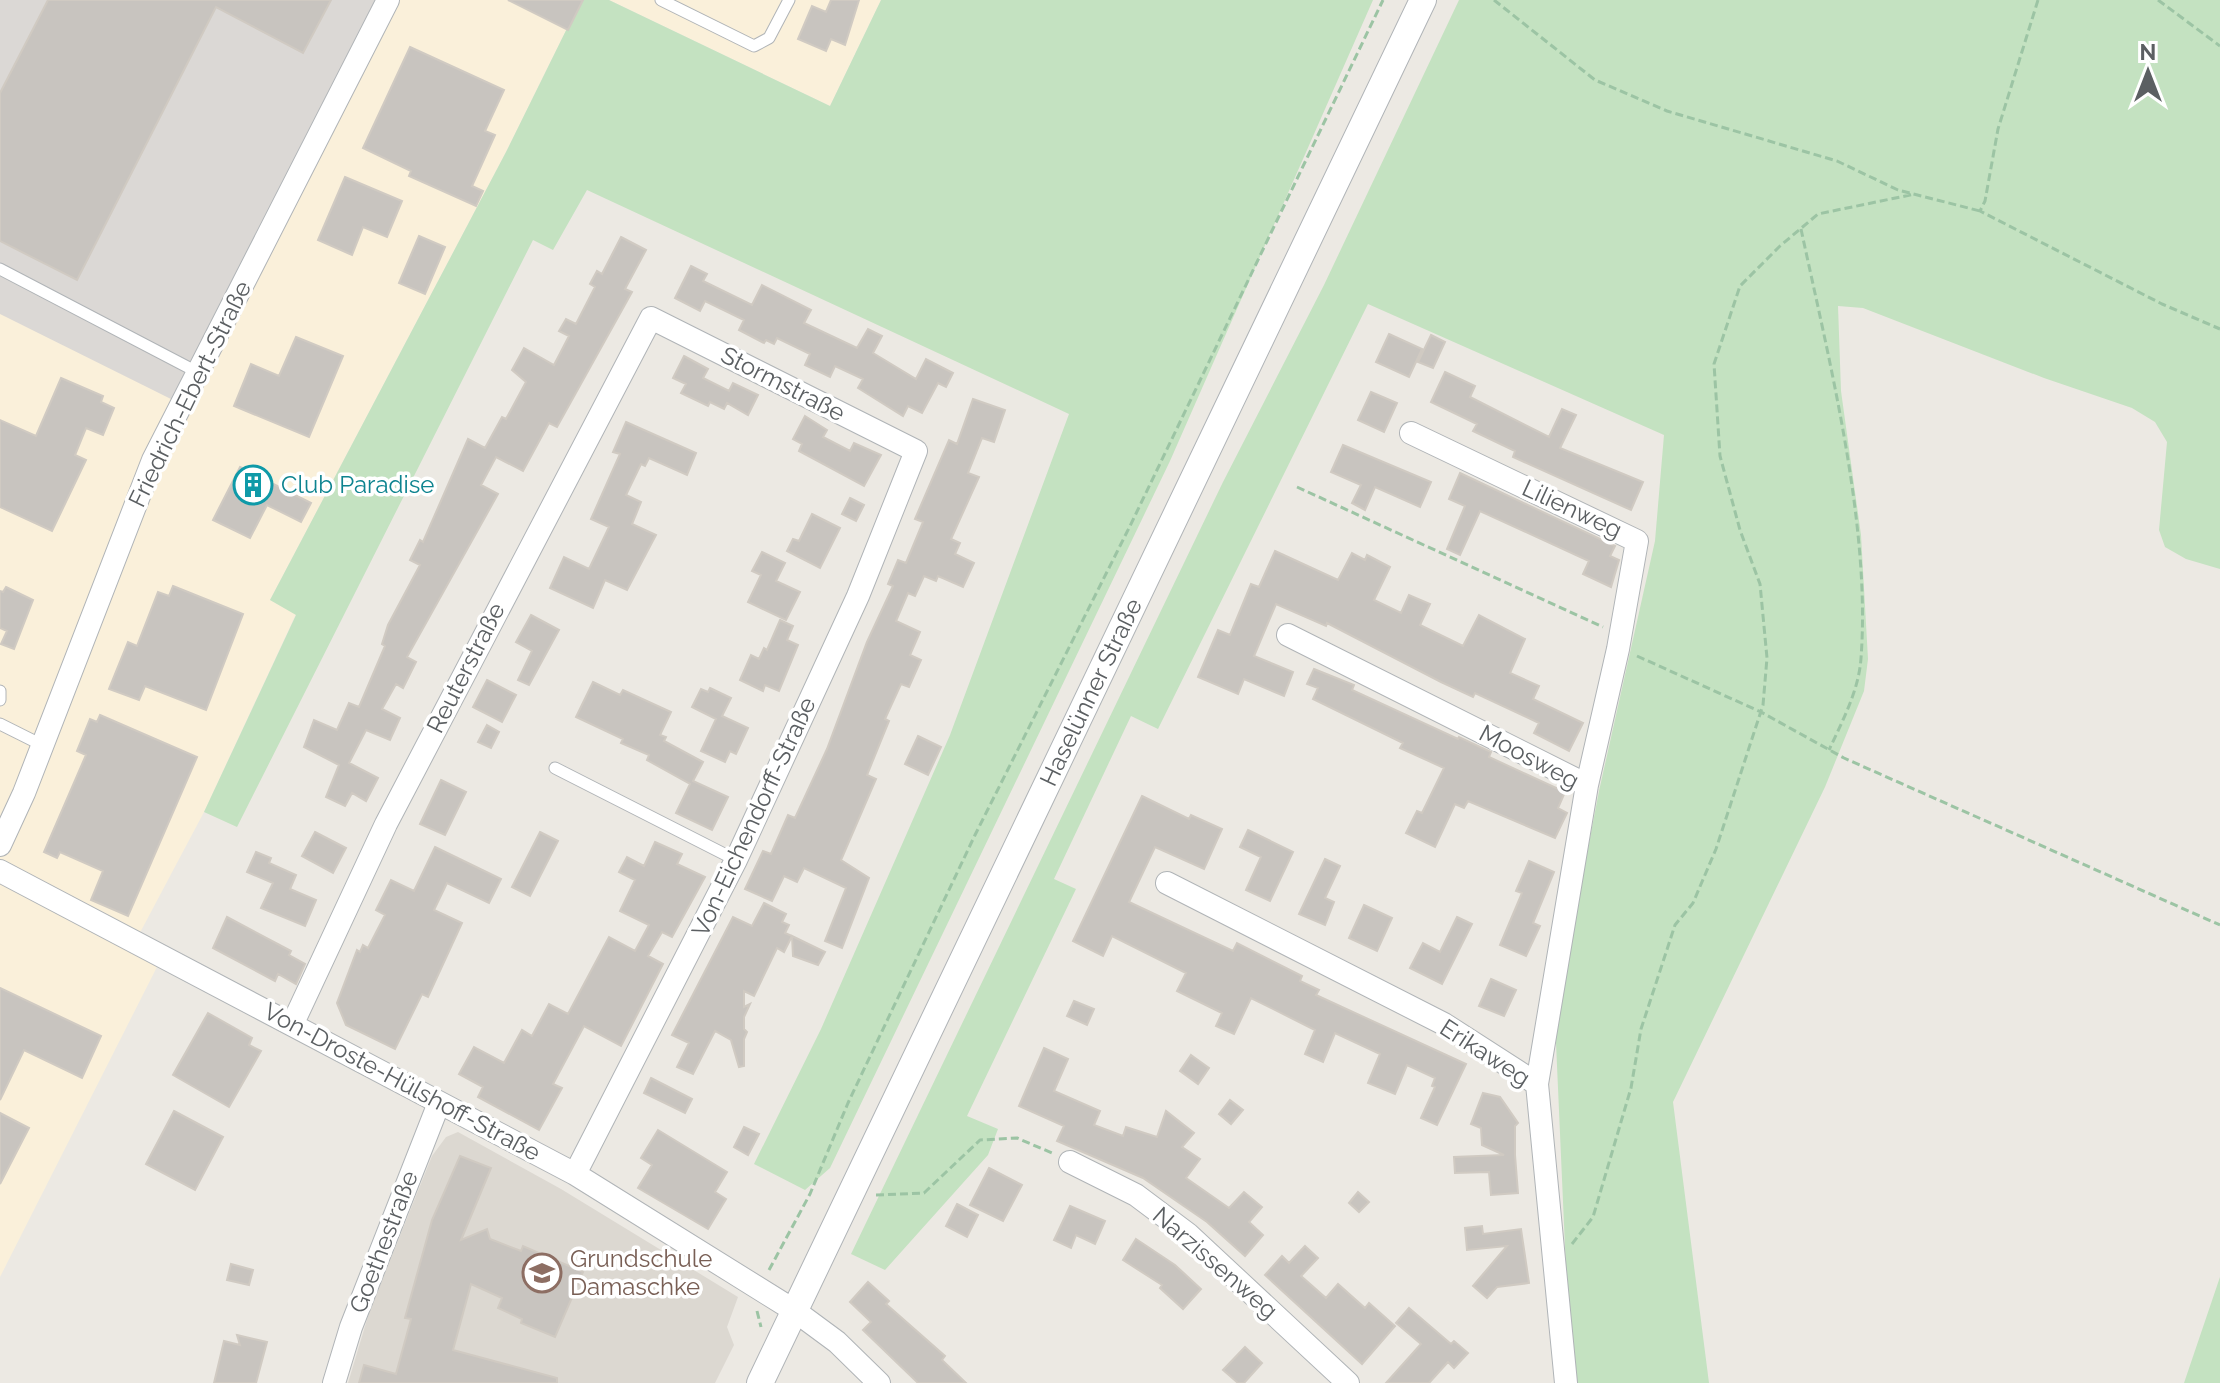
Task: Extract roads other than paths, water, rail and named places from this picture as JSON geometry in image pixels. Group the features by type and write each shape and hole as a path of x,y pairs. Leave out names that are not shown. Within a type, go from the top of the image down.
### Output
{"street":[{"name":"Friedrich-Ebert-Straße","path":"0,845 153,460 388,0"},
{"name":"Haselünner Straße","path":"760,1383 1423,0"},
{"name":"Stormstraße","path":"651,318 916,451"},
{"name":"Reuterstraße","path":"293,1023 386,824 651,318"},
{"name":"Lilienweg","path":"1411,433 1637,541 1620,642 1587,785"},
{"name":"Von-Eichendorff-Straße","path":"575,1174 736,860 858,596 916,451"},
{"name":"Moosweg","path":"1288,635 1587,785 1537,1084"},
{"name":"Von-Droste-Hülshoff-Straße","path":"0,871 293,1023 304,1034 575,1174 795,1311 837,1342 879,1383"},
{"name":"Erikaweg","path":"1167,883 1444,1024 1537,1084 1566,1383"},
{"name":"Goethestraße","path":"334,1383 351,1327 439,1103"},
{"name":"Narzissenweg","path":"1070,1162 1136,1195 1188,1234 1348,1383"}],"lane":[{"path":"661,0 754,46 769,38 789,0"},
{"path":"0,269 199,373"},
{"path":"0,691 0,700"},
{"path":"0,724 42,745"},
{"path":"555,768 736,860"}],"place":[{"name":"Club Paradise","path":"253,485"},
{"name":"Grundschule Damaschke","path":"542,1273"}]}
